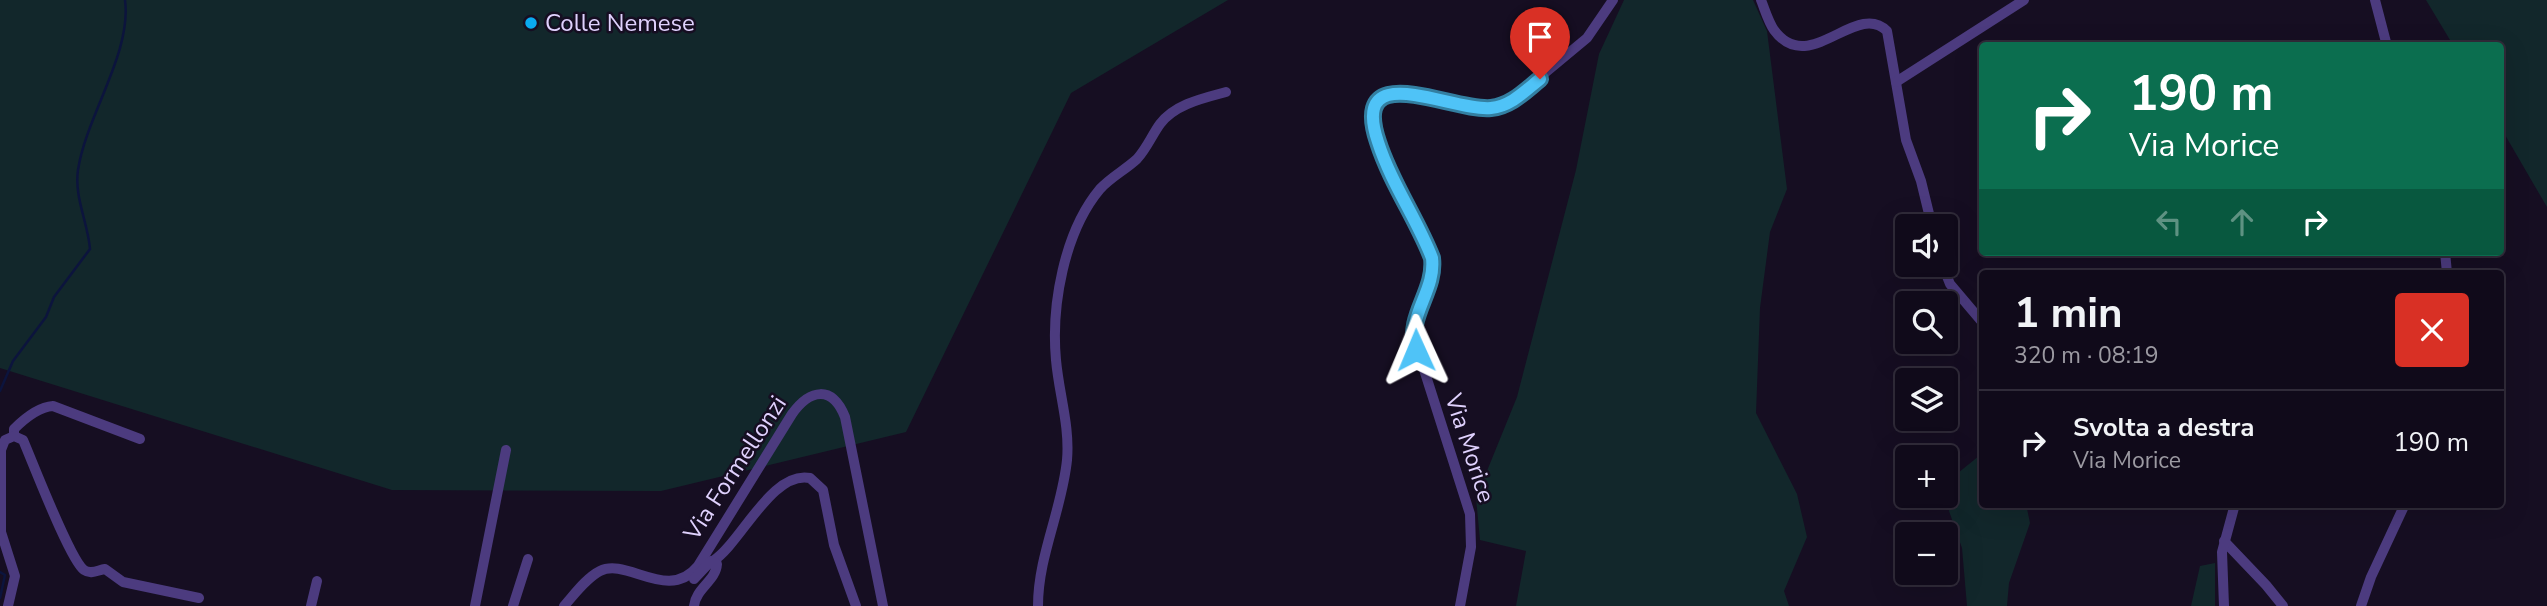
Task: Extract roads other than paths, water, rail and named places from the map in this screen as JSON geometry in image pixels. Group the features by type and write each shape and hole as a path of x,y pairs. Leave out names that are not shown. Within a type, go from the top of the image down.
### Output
{"street":[{"name":"Via Morice","path":"1460,606 1471,547 1470,514 1413,335 1415,315 1431,278 1432,258 1379,146 1374,128 1374,109 1380,98 1394,93 1479,108 1510,102 1587,38 1614,0"},
{"path":"1761,0 1776,32 1787,41 1799,45 1812,45 1864,20 1881,25 1889,37 1907,145 1921,181 1929,214"},
{"path":"1896,82 2024,0"},
{"path":"2375,0 2386,42"},
{"path":"1038,606 1040,581 1066,463 1067,428 1057,365 1056,318 1058,293 1067,257 1093,199 1141,154 1166,117 1191,103 1226,92"},
{"path":"1947,277 1979,318"},
{"name":"Via Formellonzi","path":"564,606 603,570 655,579 683,578 696,569 794,411 808,397 821,394 832,398 845,417 883,606"},
{"path":"14,436 14,429 18,425 39,409 53,406 140,439"},
{"path":"8,606 15,576 1,533 1,450 5,440 14,436 23,440 71,549 84,570 90,572 106,569 123,582 199,598"},
{"path":"475,606 506,450"},
{"path":"655,579 668,585 682,584 697,577 708,562 724,552 777,491 798,477 812,478 823,490 834,545 856,606"},
{"path":"2224,606 2222,556 2234,508"},
{"path":"2361,606 2371,577 2403,508"},
{"path":"2224,541 2283,606"},
{"path":"513,606 528,559"},
{"path":"694,606 697,593 717,568 713,561"},
{"path":"311,606 317,581"}],"waterway":[{"path":"0,391 13,361 46,317 54,297 90,249 78,190 78,170 90,128 122,41 125,0"},
{"path":"0,572 5,575 0,598"}],"place":[{"name":"Colle Nemese","path":"531,23"}]}
